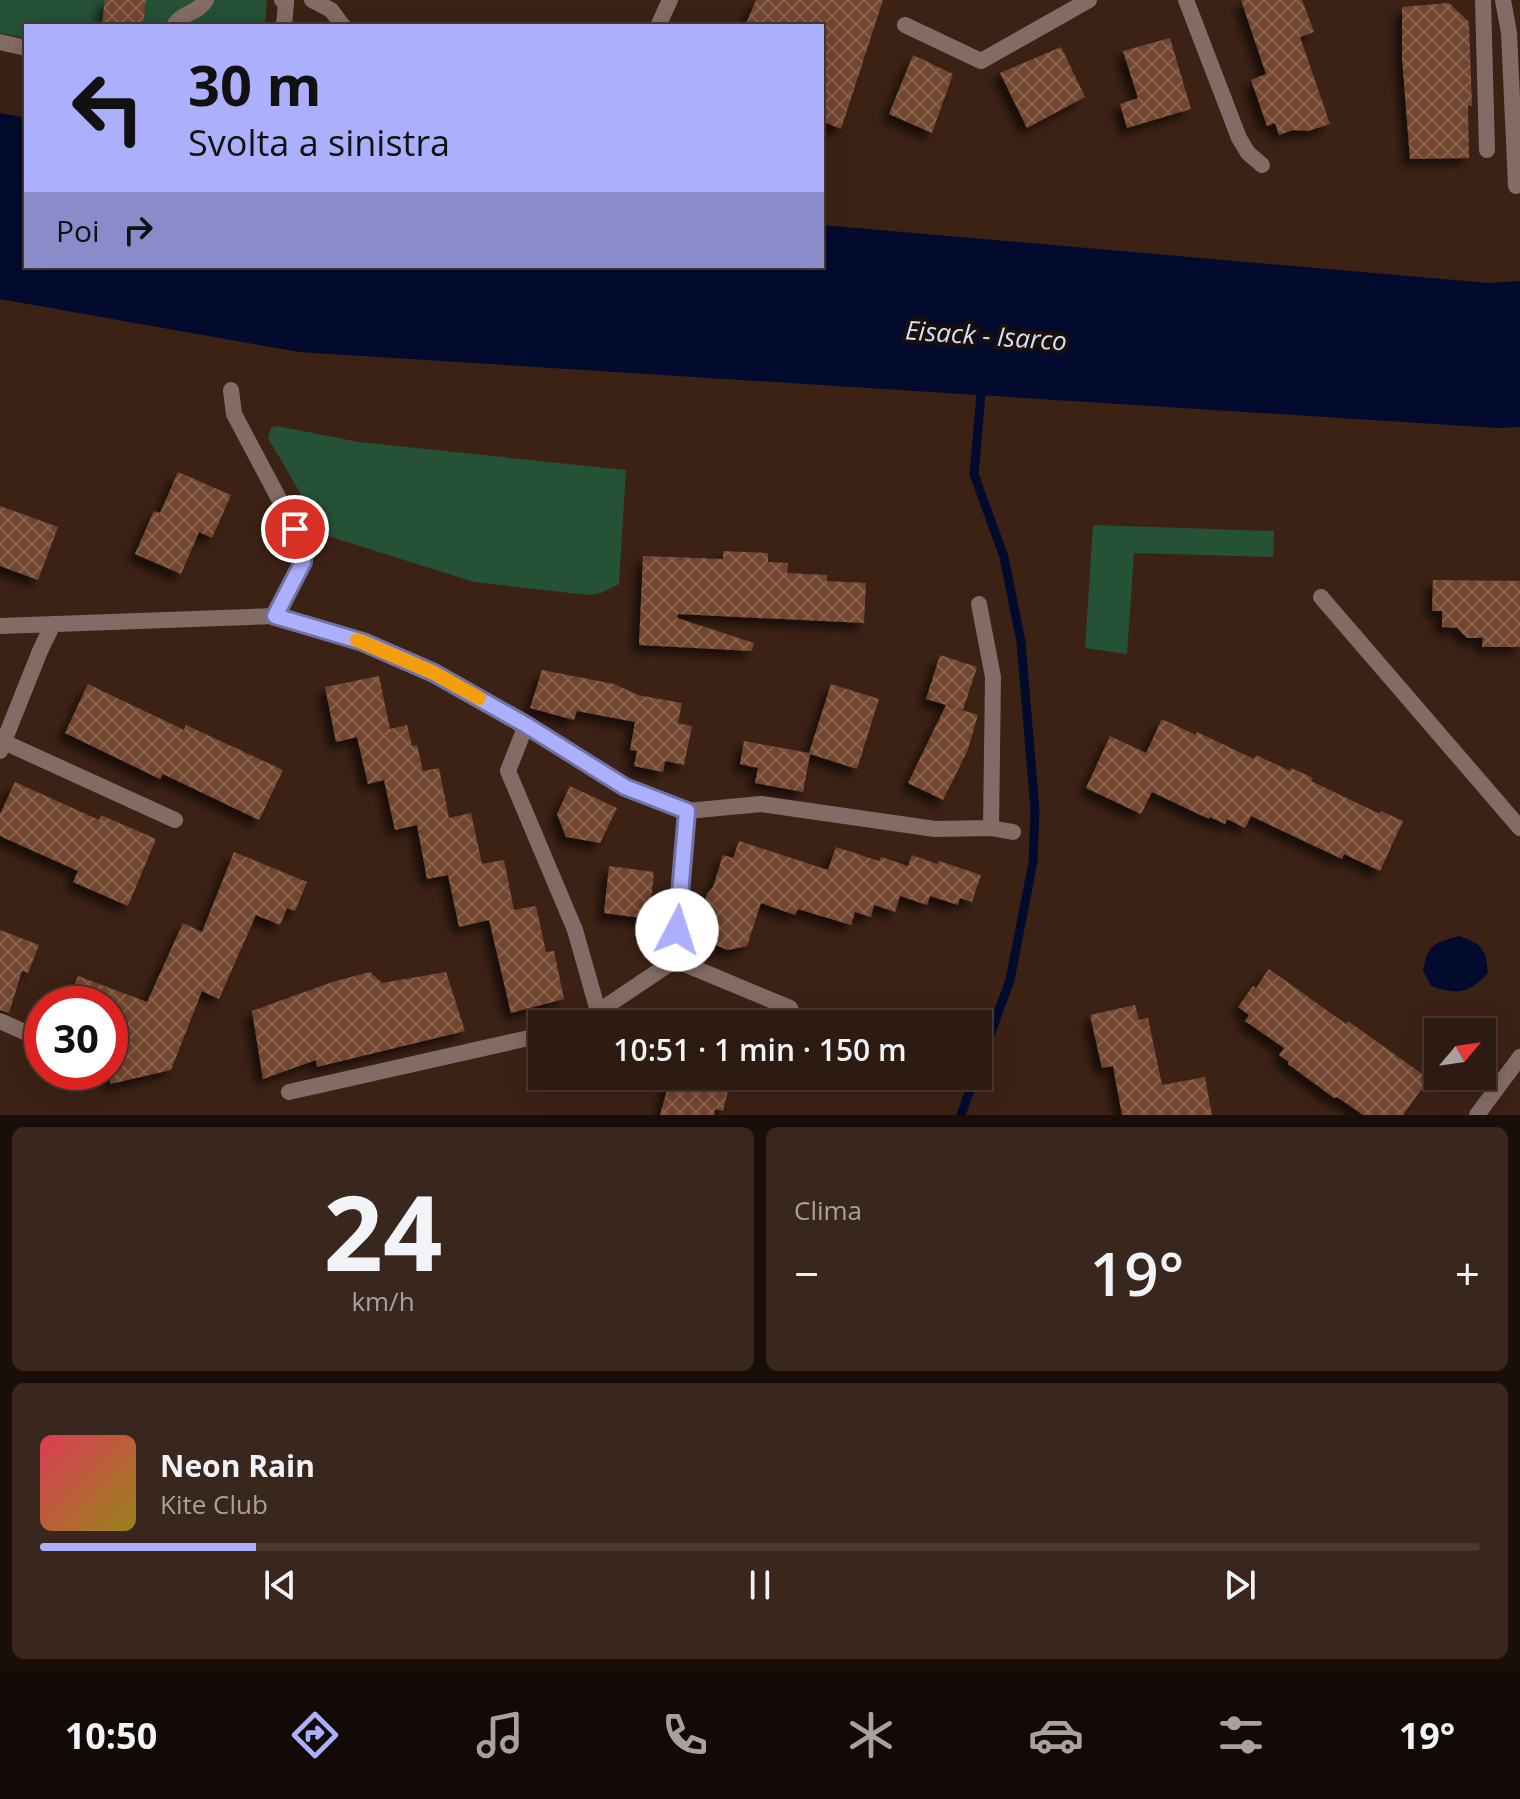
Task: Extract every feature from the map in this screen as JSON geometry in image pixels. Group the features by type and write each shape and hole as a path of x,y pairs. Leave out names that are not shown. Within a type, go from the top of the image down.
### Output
{"street":[{"path":"175,24 203,6 206,0"},
{"path":"284,24 284,1 309,0 331,10 342,24"},
{"path":"659,24 670,0"},
{"path":"905,25 981,61 1089,0"},
{"path":"1186,0 1239,138 1248,153 1262,165"},
{"path":"1483,0 1487,150"},
{"path":"1503,0 1509,33 1516,186"},
{"path":"0,42 24,48"},
{"path":"231,390 234,414 304,549 303,562 275,616"},
{"path":"1321,597 1520,828"},
{"path":"979,604 993,677 991,828"},
{"path":"0,626 275,616 363,642 420,666 526,725 625,787 687,811 761,804 935,829 991,828 1013,832"},
{"path":"53,624 2,747 175,820"},
{"path":"526,725 508,771 575,930 598,1010"},
{"path":"675,960 687,811"},
{"path":"600,1010 675,960"},
{"path":"675,960 791,1010"},
{"path":"0,1021 24,1032"},
{"path":"289,1092 528,1038"},
{"path":"1477,1115 1520,1057"}],"green space":[{"path":"0,0 267,0 265,24 24,24 24,38 0,33"},
{"path":"277,426 359,442 626,470 619,584 601,593 588,595 474,582 325,535 268,438 271,428"},
{"path":"1093,525 1274,531 1273,557 1134,553 1127,654 1085,648"}],"water":[{"name":"Eisack - Isarco","path":"0,113 24,118 24,268 824,268 824,225 1489,283 1520,281 1520,427 299,352 0,299"},
{"path":"1459,936 1481,948 1488,973 1475,985 1462,991 1431,986 1423,971 1427,955 1438,943"}],"building":[{"path":"105,0 146,0 143,24 102,24"},
{"path":"756,0 883,0 841,129 824,122 824,24 746,24"},
{"path":"1241,0 1302,0 1314,32 1300,37 1330,124 1279,135 1275,123 1267,126 1251,80 1266,74"},
{"path":"1449,3 1469,22 1472,106 1468,106 1469,158 1410,159 1402,57 1402,7"},
{"path":"1170,38 1191,109 1127,128 1120,104 1138,98 1123,51"},
{"path":"1061,47 1085,97 1027,128 1000,73"},
{"path":"913,55 953,74 932,133 889,114"},
{"path":"178,472 231,495 212,538 199,532 181,574 135,554 154,511 160,513"},
{"path":"0,506 58,527 38,580 0,566"},
{"path":"723,551 768,553 768,562 788,563 787,573 827,575 827,581 866,583 864,623 678,614 677,618 754,643 752,651 639,645 643,556 723,559"},
{"path":"1433,580 1520,581 1520,647 1482,647 1483,638 1467,638 1457,628 1442,627 1442,611 1432,611"},
{"path":"940,655 977,667 963,710 926,699"},
{"path":"542,670 614,684 638,695 682,703 678,723 692,726 684,765 665,761 663,772 634,766 637,751 630,750 635,722 577,711 574,720 530,708"},
{"path":"379,676 390,729 407,725 412,746 417,745 423,771 439,768 449,818 471,813 482,864 504,860 514,910 536,906 546,952 554,951 564,999 511,1013 489,920 459,927 448,875 427,879 417,825 395,830 384,780 368,784 357,737 336,742 325,687"},
{"path":"88,684 184,730 186,725 283,770 259,820 163,774 160,779 65,733"},
{"path":"831,684 879,699 857,769 810,754 803,792 755,783 758,768 740,764 744,741 809,753"},
{"path":"946,705 978,715 967,752 943,800 908,783"},
{"path":"1162,719 1254,759 1256,755 1290,771 1291,768 1380,814 1381,811 1403,821 1380,871 1344,854 1342,859 1251,816 1245,828 1227,819 1225,824 1152,792 1141,814 1086,788 1110,736 1146,753"},
{"path":"15,782 99,820 101,815 156,839 128,906 73,882 78,871 0,836 0,814"},
{"path":"570,786 617,808 600,843 566,837 557,814"},
{"path":"739,841 828,870 836,847 879,861 881,857 908,866 912,855 981,875 972,902 960,898 958,905 930,896 927,905 900,896 895,912 874,905 871,917 855,912 851,925 798,909 795,915 761,903 747,946 728,950 702,940 701,913 723,855 733,858"},
{"path":"234,852 307,882 295,911 287,908 280,925 256,915 219,999 202,991 171,1070 128,1080 128,995 147,1002 183,923 202,932"},
{"path":"609,866 654,872 649,919 604,913"},
{"path":"0,930 39,945 28,973 22,971 9,1013 0,1010"},
{"path":"1269,969 1424,1075 1424,1086 1403,1115 1363,1115 1288,1064 1279,1055 1284,1048 1245,1021 1249,1015 1238,1007 1253,986 1256,988"},
{"path":"370,972 382,983 446,972 465,1031 317,1067 316,1060 263,1079 252,1011 332,982"},
{"path":"78,976 105,986 74,986"},
{"path":"1135,1005 1139,1020 1148,1018 1162,1085 1205,1077 1212,1115 1122,1115 1113,1066 1102,1068 1090,1015"},
{"path":"667,1090 728,1090 723,1111 715,1109 714,1115 660,1115"}],"waterway":[{"path":"982,383 974,474 1004,557 1021,642 1035,810 1033,862 1010,980 992,1030"},
{"path":"961,1115 970,1090"}],"slow traffic":[{"path":"357,640 434,673 479,698"}],"route":[{"path":"295,529 304,549 303,562 275,616 363,642 434,673 526,725 625,787 687,811 677,930"}]}
